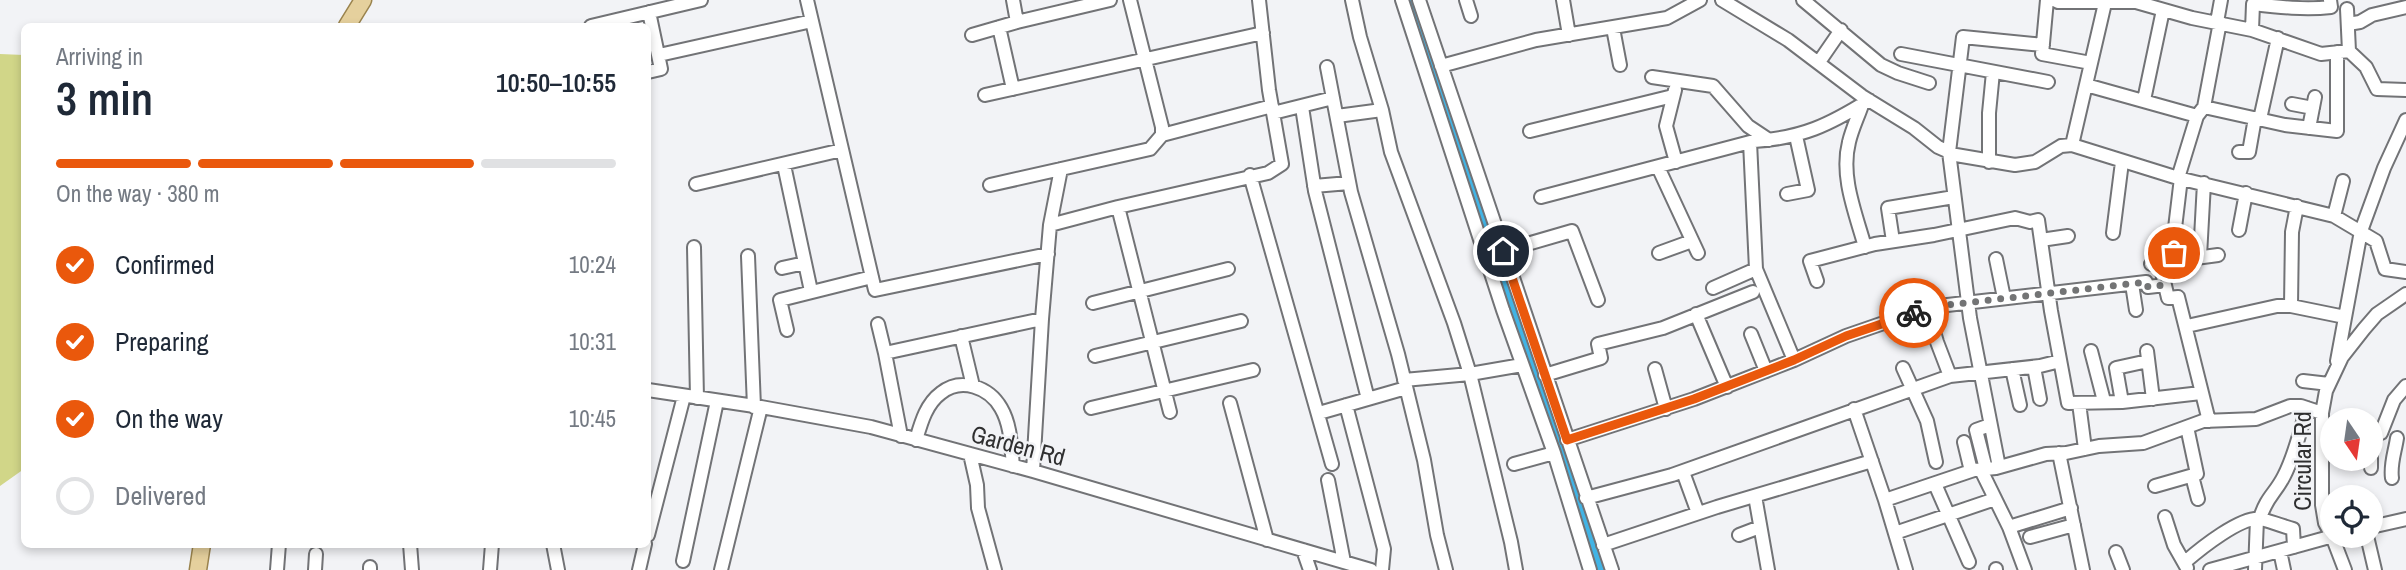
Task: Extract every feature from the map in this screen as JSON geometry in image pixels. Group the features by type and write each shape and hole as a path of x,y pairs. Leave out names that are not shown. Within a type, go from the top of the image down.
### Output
{"main road":[{"path":"349,23 363,0"},
{"path":"198,570 201,548"}],"street":[{"path":"603,23 701,0"},
{"path":"807,0 875,290 1048,254"},
{"path":"1013,0 1017,22"},
{"path":"972,35 1067,5 1110,0"},
{"path":"1130,0 1162,135"},
{"path":"1050,225 1268,173 1282,164 1259,0"},
{"path":"1352,0 1391,152 1470,374 1516,570"},
{"path":"1402,0 1522,365 1554,453 1590,570"},
{"path":"1419,0 1612,570"},
{"path":"1466,0 1471,16"},
{"path":"1563,0 1569,35"},
{"path":"1441,66 1536,40 1667,18 1700,0"},
{"path":"1722,0 1819,62 1866,102 1914,128 1949,152 2015,165 2035,162 2062,146 2072,145 2180,178 2334,216 2376,241 2385,269 2406,272"},
{"path":"2047,0 2042,54 2091,63"},
{"path":"2054,0 2136,2 2252,30 2321,54 2343,52 2366,67 2377,89 2406,90"},
{"path":"2175,260 2180,178 2201,111 2221,0"},
{"path":"2252,30 2253,4 2318,8 2331,7 2330,0"},
{"path":"1811,2 1881,65 1924,81 1923,58"},
{"path":"2072,145 2105,3"},
{"path":"2348,24 2360,22 2398,5"},
{"path":"2086,85 2201,111 2337,131 2343,52 2348,24 2347,9"},
{"path":"2144,100 2163,10"},
{"path":"649,12 662,69 651,71"},
{"path":"659,55 812,21"},
{"path":"999,27 1013,89"},
{"path":"1613,28 1620,65"},
{"path":"1819,62 1841,30"},
{"path":"985,95 1263,33"},
{"path":"1984,469 1990,425 1979,373 1949,152 1964,37 2043,45"},
{"path":"2239,152 2249,152 2278,38"},
{"path":"1901,54 2048,82"},
{"path":"1327,67 1349,183 1405,384 1424,460 1446,570"},
{"path":"1989,162 1989,113 1993,72"},
{"path":"1652,77 1713,86 1748,126 1769,140"},
{"path":"1676,162 1666,126 1678,80"},
{"path":"1530,131 1673,96"},
{"path":"990,185 1150,149 1162,135 1273,109 1302,107 1333,98"},
{"path":"1541,197 1750,142 1814,131 1866,102"},
{"path":"1865,247 1848,187 1847,170 1848,143 1866,102"},
{"path":"2292,104 2314,103 2309,128"},
{"path":"1302,107 1314,186 1368,399"},
{"path":"1336,116 1382,110"},
{"path":"2335,372 2361,232 2384,168 2406,120"},
{"path":"1787,194 1808,190 1796,136"},
{"path":"1750,142 1756,269 1794,360"},
{"path":"696,184 842,150"},
{"path":"2113,233 2122,162"},
{"path":"784,165 811,291"},
{"path":"1658,167 1695,247 1659,253"},
{"path":"1033,471 1050,225 1061,169"},
{"path":"1250,176 1332,464"},
{"path":"2334,216 2343,181"},
{"path":"1314,186 1349,183"},
{"path":"2200,256 2204,183"},
{"path":"2239,230 2246,193"},
{"path":"1893,242 1888,208 1954,198"},
{"path":"2291,306 2292,232 2297,206"},
{"path":"1118,207 1170,412"},
{"path":"1817,281 1810,261 1865,247 2015,218 2030,222 2038,220 2068,403 2122,402 2202,393"},
{"path":"1503,251 1572,231 1598,300"},
{"path":"2041,240 2068,236"},
{"path":"651,526 690,397 694,247"},
{"path":"2209,421 2178,297 2168,298 2156,264 2218,255"},
{"path":"721,570 757,407 748,256"},
{"path":"1996,259 2004,298"},
{"path":"782,268 805,263"},
{"path":"1093,303 1228,269"},
{"path":"1713,288 1756,269"},
{"path":"787,330 780,300 872,276"},
{"path":"1727,281 1737,298"},
{"path":"1567,440 1727,387 1846,336 1927,308 2146,282 2148,287 2165,285"},
{"path":"2132,284 2136,310"},
{"path":"1545,375 1601,358 1598,344 1663,328 1753,292"},
{"name":"Circular Rd","path":"2326,408 2329,384 2350,346 2377,314 2406,294"},
{"path":"2187,326 2277,306 2291,306 2345,317"},
{"path":"1927,308 1950,376"},
{"path":"1696,314 1727,387"},
{"path":"885,353 1042,319"},
{"path":"1095,356 1241,321"},
{"path":"878,324 901,436"},
{"path":"1751,334 1766,371"},
{"path":"961,336 973,386"},
{"path":"2091,351 2105,401"},
{"path":"2122,402 2116,368 2147,356 2154,399"},
{"path":"1586,498 1683,472 1950,376 2034,367 2060,361"},
{"path":"1319,413 1368,399 1405,384 1522,365"},
{"path":"2034,367 2040,399"},
{"path":"1903,368 1927,421 1936,462"},
{"path":"1655,369 1666,409"},
{"path":"2012,369 2020,405"},
{"path":"1091,408 1252,370"},
{"path":"2303,381 2329,384"},
{"path":"916,440 926,411 939,394 948,388 973,386 986,391 1000,406 1008,424 1013,466"},
{"path":"2384,418 2406,386"},
{"name":"Garden Rd","path":"651,390 871,427 1033,471 1371,570"},
{"path":"683,561 717,401"},
{"path":"1230,403 1267,540"},
{"path":"2079,403 2085,449"},
{"path":"1346,405 1384,549 1382,570"},
{"path":"1885,500 1984,469 2046,454 2143,443 2203,421 2256,419 2290,406 2307,408 2320,415"},
{"path":"2255,564 2259,519 2265,501 2277,489 2285,475 2307,408"},
{"path":"1854,409 1885,500 1904,570"},
{"path":"2155,486 2197,474 2187,427"},
{"path":"2384,434 2402,440 2390,464 2392,478"},
{"path":"1964,442 1984,469 2025,570"},
{"path":"1514,464 1554,453"},
{"path":"2059,453 2084,570"},
{"path":"970,454 977,485 978,508 995,570"},
{"path":"1603,545 1698,513 1872,461"},
{"path":"1683,472 1698,513"},
{"path":"2192,476 2198,499"},
{"path":"1328,480 1344,562"},
{"path":"1935,484 1969,562"},
{"path":"1755,496 1768,570"},
{"path":"1895,533 1995,499"},
{"path":"2009,527 2071,508"},
{"path":"2165,517 2174,545 2186,566 2204,545 2232,529 2259,519 2293,529 2294,547"},
{"path":"2383,524 2406,519"},
{"path":"2030,537 2074,524"},
{"path":"1739,536 1760,527"},
{"path":"2210,570 2255,564 2280,551 2320,540"},
{"path":"277,570 279,548"},
{"path":"410,548 412,570"},
{"path":"490,570 492,548"},
{"path":"554,548 558,570"},
{"path":"639,570 644,548"},
{"name":"Circular Rd","path":"2337,548 2345,570"},
{"path":"2370,548 2375,570"},
{"path":"1303,550 1310,570"},
{"path":"2280,551 2284,570"},
{"path":"2116,552 2123,570"},
{"path":"315,570 316,554"}],"green space":[{"path":"0,54 21,55 21,471 0,486"}],"waterway":[{"path":"1412,0 1602,570"}],"way so far":[{"path":"1914,313 1930,307 2048,292 2146,282 2148,287 2165,285 2160,264 2175,260 2174,253"}],"route":[{"path":"1503,251 1567,440 1694,399 1794,360 1846,336 1914,313"}]}
